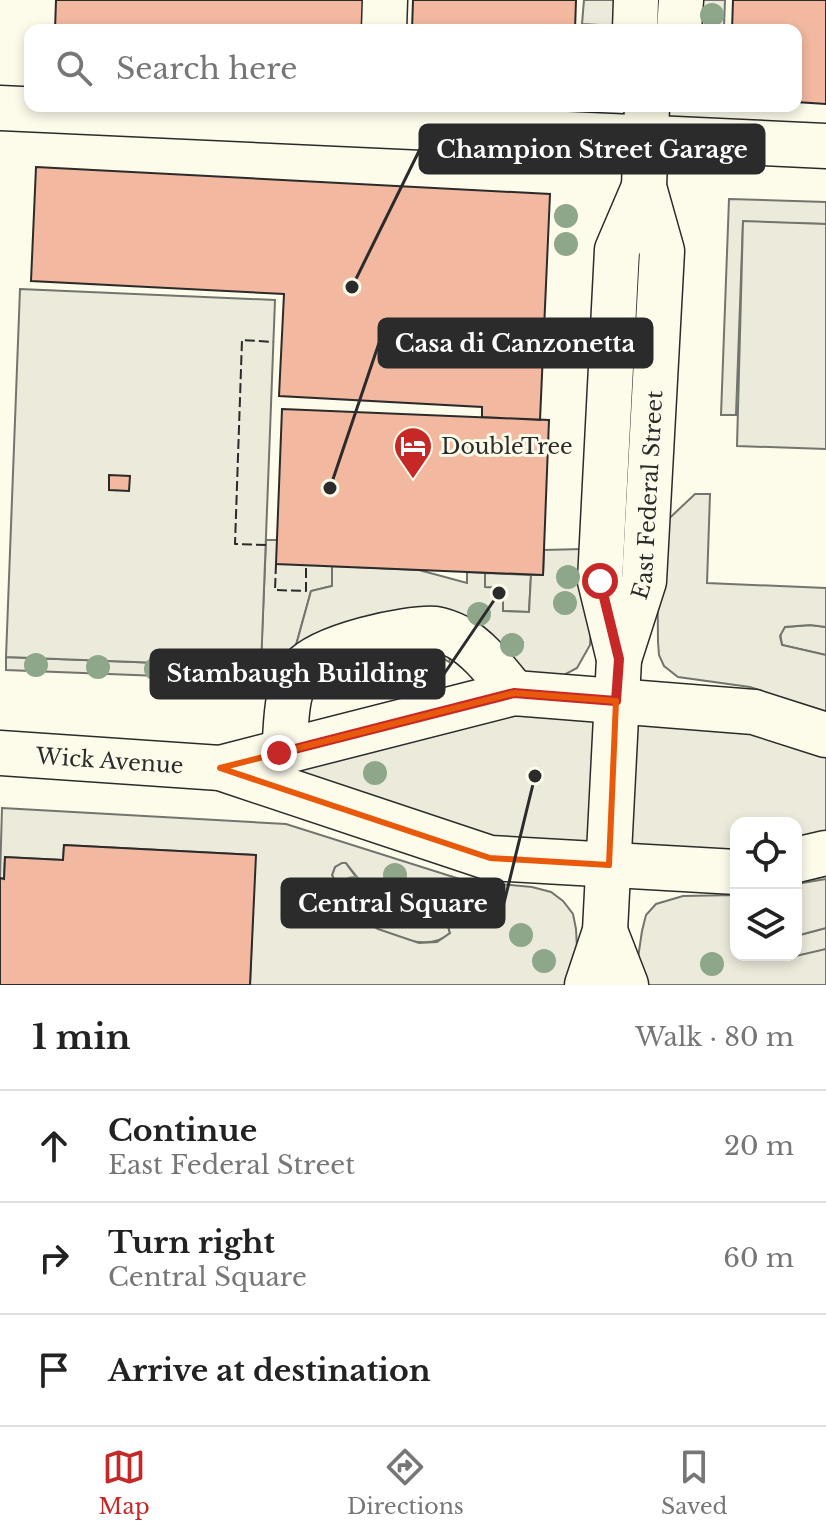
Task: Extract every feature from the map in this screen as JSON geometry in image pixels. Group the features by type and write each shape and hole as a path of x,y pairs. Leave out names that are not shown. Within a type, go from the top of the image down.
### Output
{"street":[{"path":"384,24 385,0"},
{"path":"635,24 636,0"},
{"path":"679,24 681,0"},
{"path":"0,108 24,109"},
{"path":"169,112 647,122 826,146"},
{"name":"East Federal Street","path":"605,931 619,659 600,581 617,250 644,187 647,122"},
{"path":"284,751 290,693 302,669 320,655 347,646 402,633 437,629 459,637 488,663 514,693"},
{"path":"220,768 514,693 754,712 826,735"},
{"name":"Wick Avenue","path":"0,753 220,768"},
{"path":"220,768 490,858 730,872"},
{"path":"802,859 826,853"},
{"path":"587,985 605,931"},
{"path":"605,931 626,985"}],"highlighted area":[{"path":"514,693 616,701 609,865 490,858 220,768"}],"shaded area":[{"path":"584,0 619,0 618,24 582,24"},
{"path":"698,0 725,0 724,24 698,24"},
{"path":"729,199 826,202 826,224 743,222 736,415 721,415"},
{"path":"743,221 826,224 826,449 737,446"},
{"path":"20,289 275,300 261,667 6,657"},
{"path":"695,494 710,494 707,583 826,588 826,627 785,627 780,636 782,645 826,655 826,712 750,687 678,677 664,666 658,642 657,530"},
{"path":"266,540 277,540 332,566 332,586 311,591 293,656 261,660"},
{"path":"544,550 595,550 590,645 577,668 564,675 514,676 467,627 293,656 311,591 332,586 332,566 419,570 467,583 467,572 485,573 485,587 503,588 503,611 529,612 531,575 543,575","holes":["482,604 488,611 487,617 483,621 474,621 470,610","512,634 523,642 522,649 514,655 510,655 502,645 506,636"]},
{"path":"485,573 531,575 529,612 502,611 484,587"},
{"path":"785,627 826,627 826,655 782,645 780,633"},
{"path":"417,645 453,650 449,662 441,657 377,677 371,673 334,681 326,678 328,665"},
{"path":"6,657 261,667 261,680 6,670"},
{"path":"514,693 826,735 826,853 802,859 802,817 730,817 730,872 490,858 220,768"},
{"path":"2,808 286,824 466,881 532,887 551,892 573,914 579,985 250,985 255,855 64,845 63,860 5,857 4,879 0,878","holes":["346,863 364,886 385,904 423,919 447,923 450,933 437,942 419,943 378,929 354,914 342,898 332,875 335,867"]},
{"path":"341,863 346,863 378,898 402,910 447,923 450,933 440,939 415,942 387,934 362,921 346,905 332,875"},
{"path":"826,879 826,928 802,934 802,889 802,883"},
{"path":"730,895 730,961 802,961 802,955 826,949 826,985 634,985 646,915 656,904 683,896"},
{"path":"826,928 826,949 802,956 802,934"}],"building":[{"path":"56,0 366,0 365,24 55,24"},
{"path":"413,0 576,0 575,24 412,24"},
{"path":"733,0 826,0 826,104 802,102 802,24 732,24"},
{"path":"36,167 550,194 540,420 482,417 482,407 279,396 284,294 31,281"},
{"name":"DoubleTree","path":"282,409 549,420 543,575 276,564"},
{"path":"109,475 130,476 129,491 109,490"},
{"path":"64,845 256,855 250,985 0,985 0,878 4,879 5,857 63,860"}],"fence":[{"path":"266,545 235,544 242,340 273,342"},
{"path":"276,564 275,590 306,591 306,565"}],"place":[{"name":"Champion Street Garage","path":"352,287"},
{"name":"DoubleTree","path":"413,480"},
{"name":"Casa di Canzonetta","path":"330,488"},
{"name":"Stambaugh Building","path":"499,593"},
{"name":"Central Square","path":"535,776"}],"route":[{"path":"279,753 514,693 616,701 619,659 600,581"}]}
